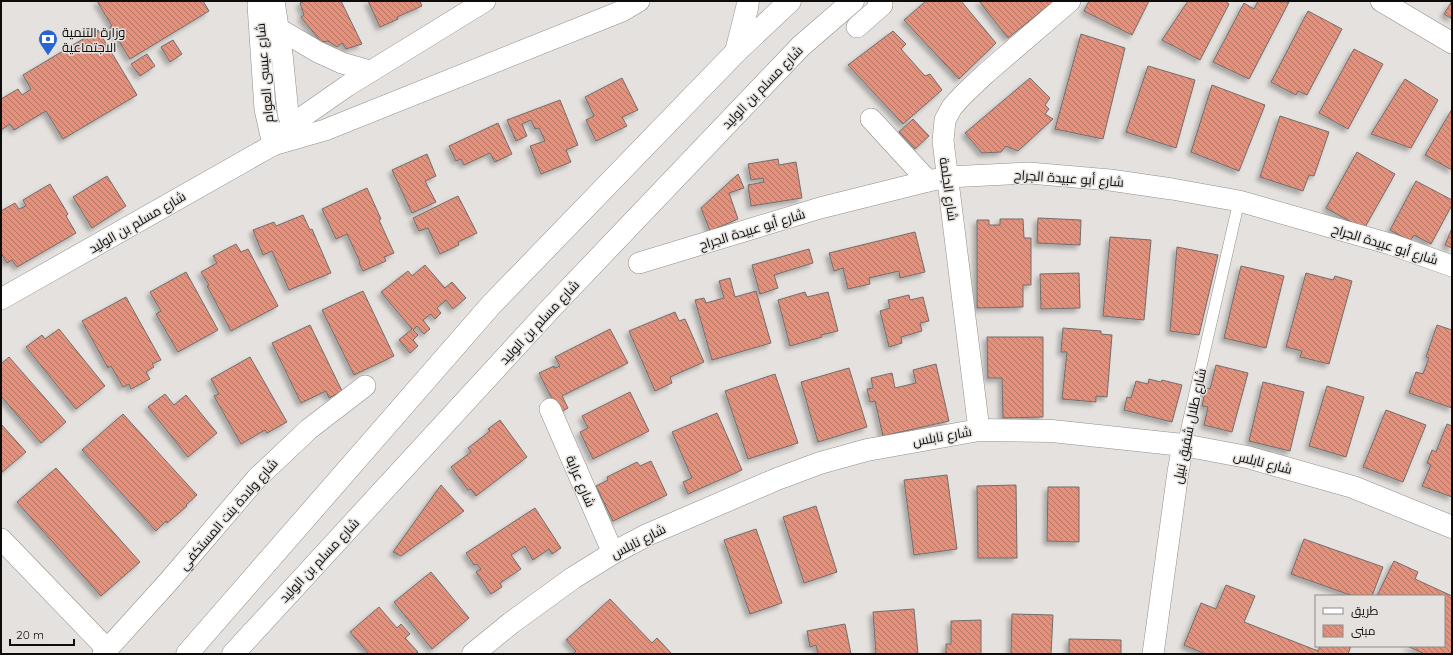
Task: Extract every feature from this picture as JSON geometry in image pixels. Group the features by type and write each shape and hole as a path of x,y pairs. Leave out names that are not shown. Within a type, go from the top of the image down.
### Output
{"main road":[{"path":"187,654 491,305 736,52 790,1"},
{"name":"شارع مسلم بن الوليد","path":"234,653 552,307 801,46 853,1"},
{"path":"736,52 750,3"},
{"name":"شارع نابلس","path":"473,654 511,623 573,578 613,553 647,535 777,479 820,463 867,450 979,430 1052,431 1183,445 1247,456 1353,487 1452,527"}],"street":[{"name":"شارع عيسى العوام","path":"259,1 258,5 265,109 273,145"},
{"name":"شارع عيسى العوام","path":"274,1 279,29 285,97 294,132"},
{"name":"شارع مسلم بن الوليد","path":"1,299 273,145 294,132 370,72 485,1"},
{"path":"294,132 325,130 614,14 639,1"},
{"path":"857,27 882,5 878,1"},
{"name":"شارع الجلمة","path":"979,430 943,141 945,120 952,107 985,74 1070,1"},
{"path":"1381,1 1452,43"},
{"path":"279,29 318,52 342,63 370,72"},
{"path":"871,119 928,181"},
{"name":"شارع أبو عبيدة الجراح","path":"639,263 820,208 928,181 948,177 1028,173 1133,183 1240,201 1390,244 1452,266"},
{"name":"شارع ولادة بنت المستكفي","path":"105,652 169,581 257,478 309,429 365,386"},
{"name":"شارع عرابة","path":"550,408 613,553"},
{"name":"شارع طلال شفيق نبيل","path":"1153,654 1183,445"},
{"path":"1,538 105,652"}],"lane":[{"name":"شارع طلال شفيق نبيل","path":"1183,445 1240,201"}],"building":[{"path":"97,1 203,1 209,11 130,59 110,27 112,26"},
{"path":"304,1 341,1 362,44 346,49 342,43 337,47 328,41 321,42 301,17 304,15 300,3"},
{"path":"368,1 420,1 422,6 397,17 398,19 380,27"},
{"path":"926,1 961,1 996,43 959,79 904,20"},
{"path":"979,1 1054,1 1008,38"},
{"path":"1089,1 1149,1 1132,35 1084,11"},
{"path":"1188,1 1225,1 1229,4 1200,60 1162,40"},
{"path":"1258,1 1289,2 1249,79 1213,62 1244,3 1254,9"},
{"path":"1452,1 1452,19 1444,14"},
{"path":"1308,11 1342,29 1307,95 1298,91 1296,95 1271,82"},
{"path":"98,30 137,95 63,139 46,111 14,130 10,124 1,130 1,99 18,89 22,95 31,89 23,75"},
{"path":"893,31 906,44 901,49 925,76 930,74 942,90 903,124 848,65"},
{"path":"1081,34 1125,48 1103,139 1055,129"},
{"path":"173,40 182,54 170,62 161,47"},
{"path":"1354,49 1383,64 1348,129 1319,113"},
{"path":"147,54 155,66 140,76 131,64"},
{"path":"1148,66 1195,80 1176,148 1126,132"},
{"path":"622,78 638,110 622,117 627,126 596,141 586,120 594,116 585,97"},
{"path":"1030,78 1050,98 1045,105 1049,109 1045,114 1053,119 1018,151 1006,146 1001,152 982,153 965,133"},
{"path":"1405,79 1438,100 1411,148 1371,134"},
{"path":"1212,85 1265,105 1239,171 1191,152"},
{"path":"560,100 578,145 566,150 571,162 541,174 530,146 545,141 539,128 535,129 531,120 522,124 527,136 516,141 507,120"},
{"path":"1452,109 1452,170 1425,155"},
{"path":"1280,116 1329,132 1314,176 1309,175 1303,191 1260,177"},
{"path":"913,119 929,136 915,149 899,132"},
{"path":"498,123 512,154 495,162 490,153 464,165 461,159 456,161 449,146"},
{"path":"1357,152 1395,174 1364,229 1326,208"},
{"path":"427,154 436,176 425,181 436,202 412,213 392,170"},
{"path":"778,159 779,165 796,162 802,198 751,206 748,185 764,182 763,178 751,180 748,164"},
{"path":"738,174 744,188 729,193 738,219 710,231 701,208"},
{"path":"107,176 126,206 92,228 73,197"},
{"path":"1416,181 1452,200 1452,205 1431,244 1414,235 1410,241 1390,230"},
{"path":"50,184 68,214 66,216 76,233 17,267 12,260 7,263 1,253 1,211 15,203 19,209 26,206 23,200"},
{"path":"367,188 394,253 384,257 386,261 363,271 347,234 336,239 322,209"},
{"path":"458,196 477,233 458,242 459,245 440,254 428,228 419,231 413,218"},
{"path":"303,215 310,230 312,229 331,273 289,290 272,251 263,255 253,230 274,222 276,226"},
{"path":"1038,218 1081,220 1080,245 1037,243"},
{"path":"1000,219 1023,219 1024,238 1031,238 1031,285 1023,285 1023,307 977,308 977,220 989,220 989,225 1000,225"},
{"path":"1452,228 1452,248 1445,245"},
{"path":"915,232 925,272 900,278 899,271 869,278 870,284 848,289 843,268 834,271 829,253"},
{"path":"1110,237 1151,240 1144,320 1103,316"},
{"path":"236,244 241,252 248,249 278,306 231,331 207,286 209,285 201,272 217,263 213,256"},
{"path":"1177,247 1218,255 1199,335 1170,331"},
{"path":"809,249 813,263 774,275 778,288 760,294 752,265"},
{"path":"425,265 445,288 452,282 466,298 453,309 446,300 437,308 441,313 435,319 431,314 423,320 430,329 424,334 417,326 413,330 418,335 413,340 418,346 410,353 399,340 412,329 381,292 408,271 412,276"},
{"path":"1241,266 1284,276 1266,348 1224,338"},
{"path":"186,272 218,330 178,352 156,314 161,311 150,292"},
{"path":"1079,273 1080,308 1041,309 1040,274"},
{"path":"1306,273 1333,280 1335,276 1352,281 1329,364 1300,357 1302,351 1286,347"},
{"path":"730,278 735,297 756,291 771,343 712,360 695,300 704,298 706,303 724,298 719,281"},
{"path":"363,291 394,356 354,375 322,310"},
{"path":"805,292 807,297 828,292 838,331 821,335 822,337 790,346 778,300"},
{"path":"909,295 910,300 923,297 929,321 920,323 922,331 901,337 902,343 889,347 880,311 890,308 888,300"},
{"path":"126,297 161,360 152,364 154,367 146,372 150,379 131,389 129,384 123,387 111,366 108,368 82,321"},
{"path":"675,312 679,321 685,319 704,362 670,377 672,383 655,391 629,331"},
{"path":"310,325 342,391 329,398 326,391 301,403 272,343"},
{"path":"1437,325 1452,330 1452,408 1409,393 1416,372 1423,374 1429,358 1426,357"},
{"path":"1063,328 1101,331 1101,334 1112,335 1107,397 1096,396 1096,402 1062,399 1067,352 1061,352"},
{"path":"59,329 105,386 76,409 26,347 42,335 45,339"},
{"path":"610,329 628,363 562,396 568,408 559,413 539,373 554,366 555,368 560,366 555,357"},
{"path":"987,337 1043,337 1043,417 1003,418 1002,378 988,378"},
{"path":"9,357 66,422 41,443 1,396 1,364"},
{"path":"250,357 287,422 267,433 265,430 241,444 214,396 219,394 211,379"},
{"path":"936,364 949,421 883,436 875,401 870,402 867,389 873,388 871,378 892,373 895,388 916,383 913,370"},
{"path":"1216,365 1248,373 1232,432 1204,425 1208,407 1202,406 1206,388 1210,389"},
{"path":"849,368 867,427 818,442 801,382"},
{"path":"775,374 798,443 748,459 725,391"},
{"path":"1149,379 1161,382 1162,380 1182,385 1172,422 1124,410 1127,397 1131,398 1136,381 1148,384"},
{"path":"1263,382 1304,392 1290,451 1249,441"},
{"path":"1327,386 1364,397 1346,457 1309,446"},
{"path":"630,392 649,431 593,459 580,432 588,428 582,416"},
{"path":"165,394 174,405 186,395 217,433 188,457 148,407"},
{"path":"1386,410 1426,425 1403,482 1363,467"},
{"path":"717,413 742,470 688,494 683,482 692,478 672,432"},
{"path":"123,414 197,495 186,505 187,506 167,523 166,521 156,531 82,450"},
{"path":"500,420 527,457 476,496 471,489 468,490 451,467 471,452 468,448 490,431 488,429"},
{"path":"1,424 26,452 1,473"},
{"path":"1447,424 1452,426 1452,497 1422,486 1431,465 1427,463 1432,450 1436,452"},
{"path":"651,461 667,495 613,521 596,486 608,480 607,477 637,462 640,466"},
{"path":"56,468 140,562 101,596 17,502"},
{"path":"947,475 957,549 914,555 904,480"},
{"path":"441,485 464,511 401,556 393,552"},
{"path":"1016,485 1017,558 978,558 977,486"},
{"path":"1048,487 1079,487 1079,542 1047,541"},
{"path":"816,506 837,572 804,583 783,517"},
{"path":"535,508 561,548 552,554 549,549 533,560 525,546 511,555 521,569 500,583 502,587 491,594 476,572 481,569 477,564 474,565 466,553"},
{"path":"756,529 782,603 750,614 724,540"},
{"path":"1304,539 1383,567 1372,595 1350,595 1291,574"},
{"path":"1394,561 1418,572 1415,579 1452,596 1452,654 1425,654 1409,647 1445,647 1445,595 1377,595"},
{"path":"431,572 469,618 432,649 394,602"},
{"path":"1226,585 1255,596 1244,622 1318,651 1320,647 1351,647 1348,654 1202,654 1203,653 1184,645 1201,603 1216,609"},
{"path":"610,599 652,643 657,638 672,654 573,654 576,651 566,640"},
{"path":"379,607 397,628 401,624 410,634 405,638 418,652 415,654 369,654 350,632"},
{"path":"914,609 918,654 876,654 873,612"},
{"path":"1012,614 1053,615 1051,654 1011,654"},
{"path":"981,620 981,654 946,654 946,644 951,644 951,621"},
{"path":"845,624 851,654 818,654 816,645 810,647 807,631"},
{"path":"1069,639 1121,640 1121,654 1069,654"}],"place":[{"name":"وزارة التنمية الاجتماعية","path":"48,56"}]}
